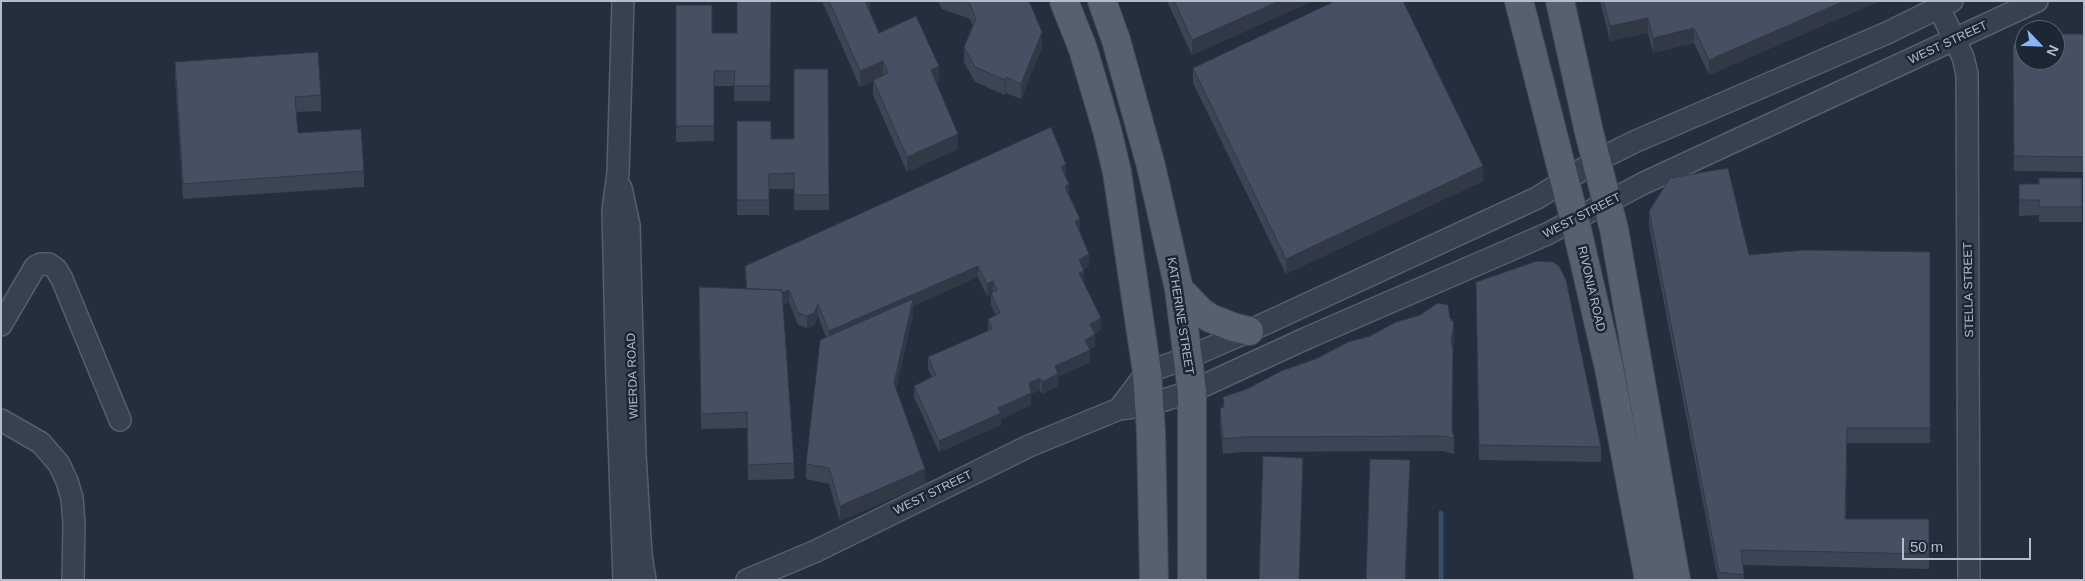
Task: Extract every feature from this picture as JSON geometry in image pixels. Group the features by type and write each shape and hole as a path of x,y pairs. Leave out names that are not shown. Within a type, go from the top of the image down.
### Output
{"main road":[{"path":"1064,1 1083,49 1108,130 1117,172 1147,372 1154,580"},
{"name":"KATHERINE STREET","path":"1102,1 1116,40 1151,166 1179,289 1192,391 1192,580"},
{"name":"RIVONIA ROAD","path":"1519,1 1575,221 1609,368 1649,580"},
{"path":"1529,38 1536,18 1537,1"},
{"path":"1560,1 1596,161 1614,229 1676,580"},
{"path":"1179,289 1200,311 1210,318 1232,327 1249,331"},
{"path":"1180,580 1182,436 1192,391"}],"street":[{"name":"WIERDA ROAD","path":"623,1 618,173 613,210 622,293 625,381 624,580"},
{"name":"WEST STREET","path":"747,580 816,551 1029,446 1119,409 1149,405 1192,391 1307,338 1575,221 1644,183 2037,1"},
{"path":"1119,409 1147,372 1187,358 1249,331 1537,198 1596,161 1683,120 1888,32 1945,4"},
{"name":"STELLA STREET","path":"1945,4 1955,40 1968,74 1969,580"},
{"path":"1,325 34,267 41,264 49,264 56,269 62,278 120,420"},
{"name":"WIERDA ROAD","path":"625,381 635,464 641,555 645,580"},
{"path":"1,420 41,443 59,464 67,481 72,498 74,523 73,580"}],"building":[{"path":"737,1 771,1 770,86 734,86 735,71 714,71 714,126 676,126 676,5 712,5 712,33 737,33"},
{"path":"829,1 865,1 879,33 916,16 939,66 931,70 958,134 907,157 873,80 888,73 883,61 860,71"},
{"path":"963,1 1026,1 1030,3 1042,32 1021,84 1006,77 1005,80 975,67 964,47 976,19 970,4"},
{"path":"1174,1 1279,1 1192,40"},
{"path":"1335,1 1403,1 1483,166 1286,259 1193,68"},
{"path":"1603,1 1844,1 1709,60 1694,28 1653,38 1648,18 1610,26"},
{"path":"2065,34 2084,34 2084,157 2014,156 2013,46 2015,44 2015,70 2065,70"},
{"path":"318,52 321,95 295,97 298,133 361,129 364,171 183,184 175,62"},
{"path":"794,69 828,69 829,195 794,195 794,173 769,174 769,200 737,200 737,121 771,121 771,139 794,139"},
{"path":"1051,127 1066,164 1061,167 1069,184 1065,187 1080,219 1075,221 1089,254 1079,260 1084,271 1079,273 1101,318 1090,324 1095,334 1085,340 1090,350 1055,366 1058,374 1042,382 1040,378 1029,383 1031,393 998,408 1001,413 939,441 914,386 936,375 928,357 992,329 988,319 1000,313 991,293 997,290 993,281 987,284 978,266 829,331 818,304 814,313 807,316 798,313 789,290 782,293 782,290 747,289 745,266"},
{"path":"1728,168 1749,255 1804,250 1930,252 1930,428 1847,428 1845,519 1929,519 1929,554 1741,550 1744,575 1719,572 1649,211 1670,178"},
{"path":"2039,178 2082,178 2082,207 2039,207 2039,200 2019,200 2019,184 2039,184"},
{"path":"1537,261 1553,262 1559,266 1566,280 1601,447 1479,445 1476,282"},
{"path":"699,287 782,290 794,463 748,465 747,412 701,414"},
{"path":"913,299 894,383 925,469 840,506 829,468 806,464 820,340"},
{"path":"1438,303 1448,305 1450,318 1454,323 1451,342 1453,347 1452,429 1454,438 1442,436 1243,437 1223,439 1220,408 1224,407 1223,397 1247,389 1281,371 1318,358 1348,342 1370,336 1396,322 1420,315"},
{"path":"1263,456 1303,458 1299,580 1259,580"},
{"path":"1370,459 1410,460 1405,580 1366,580"}],"waterway":[{"path":"1441,513 1441,580"}]}
